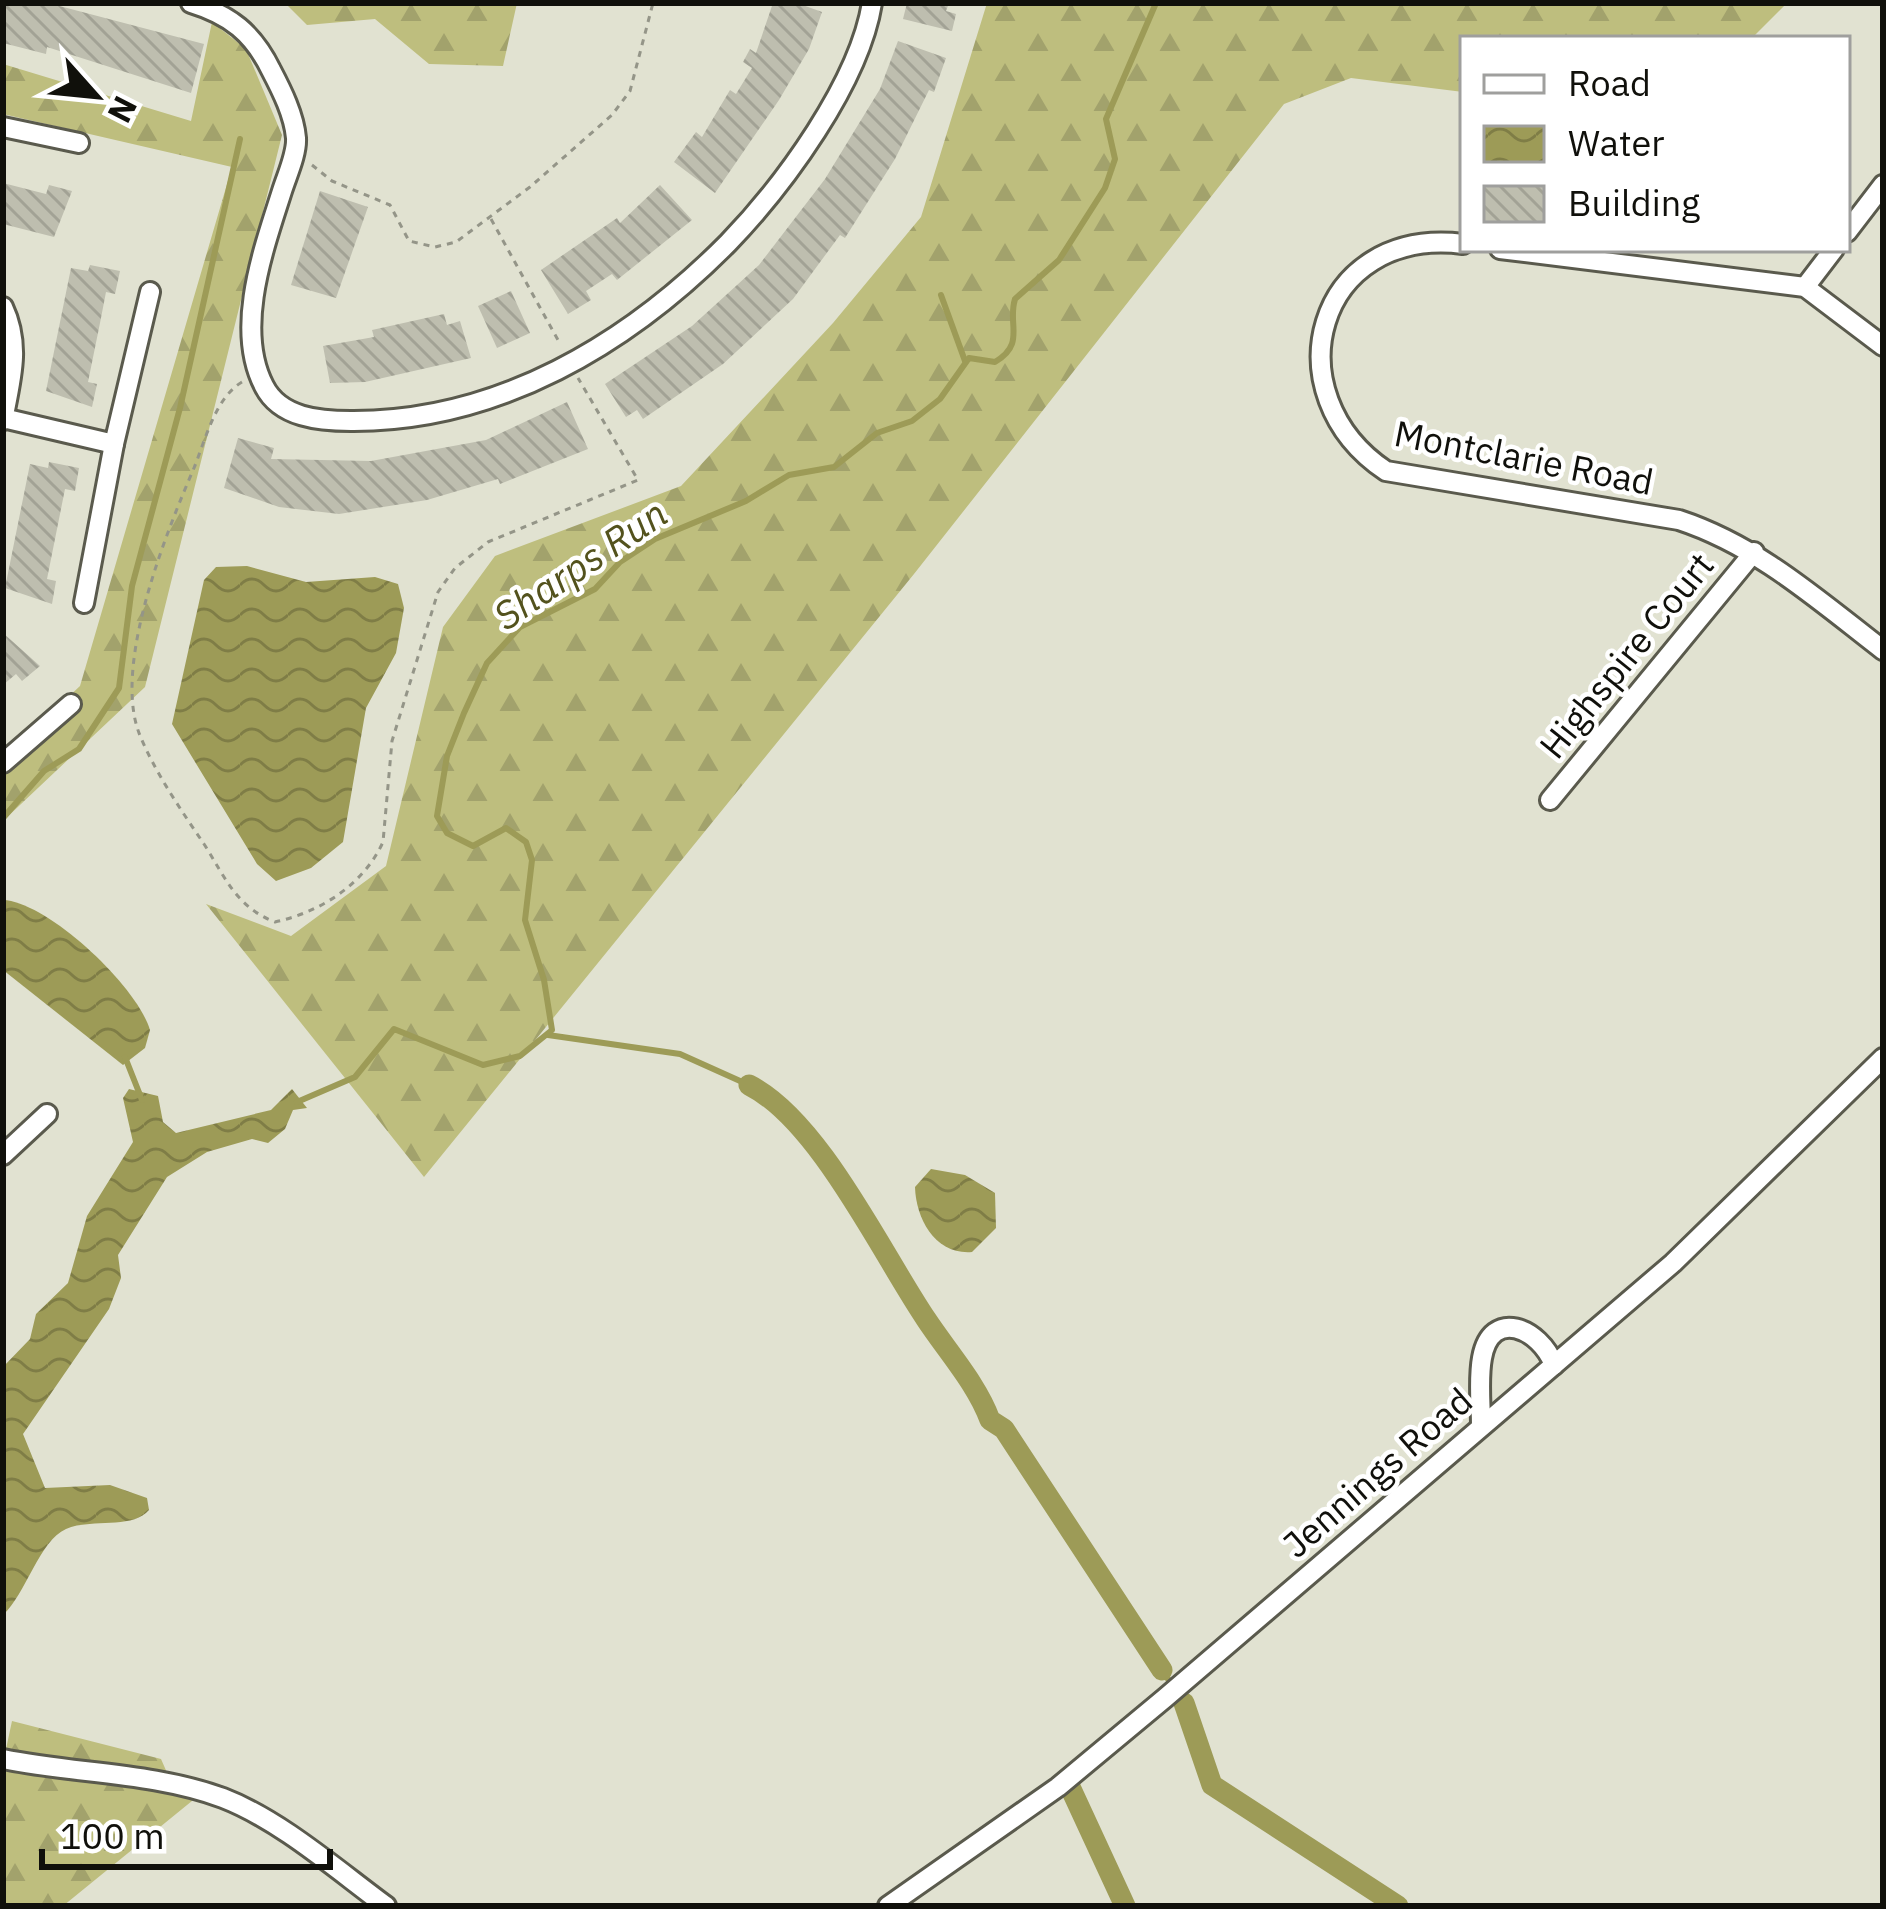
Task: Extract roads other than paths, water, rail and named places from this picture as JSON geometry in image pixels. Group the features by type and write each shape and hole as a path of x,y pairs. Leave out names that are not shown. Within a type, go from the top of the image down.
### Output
{"street":[{"path":"191,3 236,21 260,48 287,105 295,148 250,323 260,373 274,400 304,416 387,421 477,403 550,376 619,335 707,264 797,157 838,93 872,3"},
{"path":"3,127 79,143"},
{"path":"1850,228 1883,184"},
{"name":"Montclarie Road","path":"1460,244 1432,241 1392,249 1364,263 1340,290 1319,350 1322,380 1336,419 1359,453 1386,471 1679,520 1754,552 1883,650"},
{"path":"1524,252 1805,287 1883,346"},
{"path":"1805,287 1832,252"},
{"path":"84,603 114,444 150,292"},
{"path":"3,307 14,329 15,361 3,419 114,444"},
{"name":"Highspire Court","path":"1550,800 1754,552"},
{"path":"3,763 70,704"},
{"name":"Jennings Road","path":"888,1906 1058,1787 1554,1365 1710,1229 1883,1058"},
{"path":"3,1155 47,1114"},
{"path":"1481,1426 1482,1354 1496,1334 1513,1327 1532,1331 1546,1343 1554,1365"},
{"path":"3,1759 70,1772 124,1774 227,1800 386,1906"}],"water":[{"path":"247,566 306,582 375,577 398,584 404,608 396,653 366,708 343,842 311,868 276,881 257,864 172,724 204,580 216,567"},
{"path":"3,900 22,904 66,930 110,970 142,1012 150,1030 145,1048 123,1065 3,970"},
{"path":"129,1089 158,1096 163,1122 176,1133 271,1110 292,1089 307,1108 293,1110 285,1129 268,1143 252,1139 207,1152 167,1177 118,1255 121,1278 109,1309 23,1434 45,1488 110,1485 147,1498 149,1510 132,1520 76,1526 56,1535 3,1615 3,1367 30,1339 36,1314 68,1283 87,1216 133,1142 123,1098"},
{"path":"931,1169 965,1175 995,1193 996,1228 972,1252 948,1248 924,1223 915,1187"}],"waterway":[{"name":"Sharps Run","path":"297,1102 355,1077 394,1029 483,1065 520,1056 552,1030 544,980 525,920 532,860 526,842 506,828 473,846 447,833 437,816 447,756 487,663 520,627 595,589 620,562 655,539 746,501 789,475 834,467 877,433 912,421 940,399 969,358 995,362 1004,355 1013,341 1015,299 1059,260 1105,188 1115,159 1106,119 1156,3"},
{"path":"3,818 44,771 79,749 119,688 132,586 180,408 240,139"},
{"path":"941,295 965,361"},
{"path":"548,1035 680,1054 749,1085"},
{"path":"125,1057 142,1100"},
{"path":"749,1085 775,1102 824,1157 970,1381 990,1420 1004,1429 1162,1670"},
{"path":"1162,1670 1184,1703"},
{"path":"1184,1703 1212,1785 1398,1906"},
{"path":"1070,1787 1125,1906"}]}
